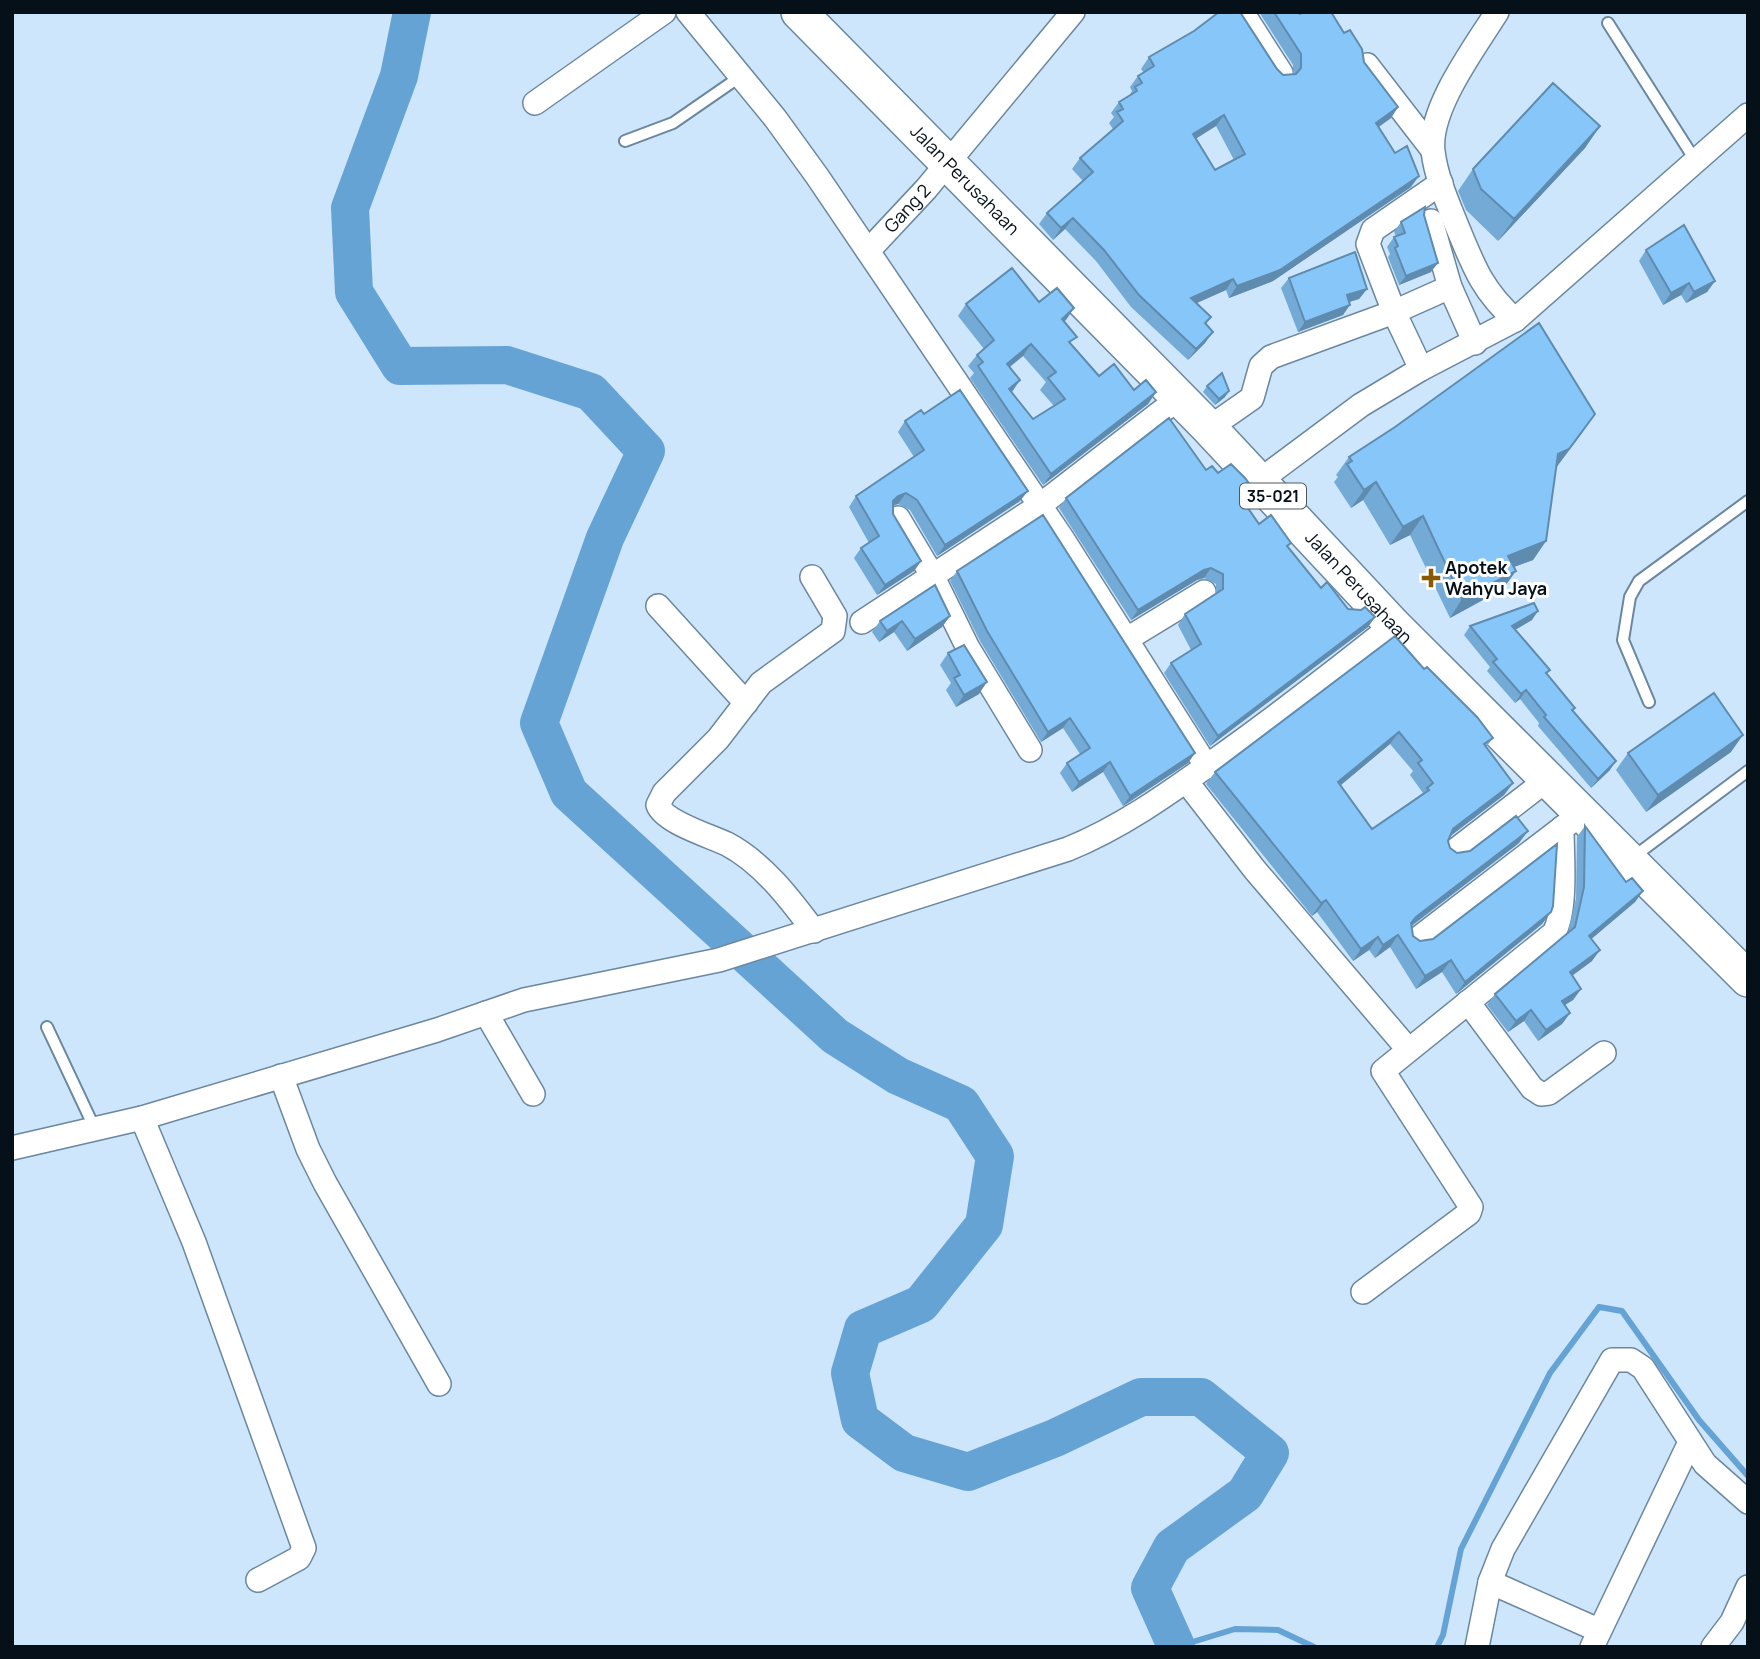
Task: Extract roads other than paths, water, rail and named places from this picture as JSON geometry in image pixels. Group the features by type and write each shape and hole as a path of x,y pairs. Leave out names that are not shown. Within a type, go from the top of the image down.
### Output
{"main road":[{"name":"Jalan Perusahaan","path":"799,12 1209,428 1393,625 1548,779 1572,821 1629,860 1748,979"}],"street":[{"path":"535,103 664,12"},
{"path":"688,12 803,157 868,251 1127,639 1207,767"},
{"name":"Gang 2","path":"868,251 947,164 1073,12"},
{"path":"1242,12 1280,73"},
{"path":"1497,12 1448,91 1434,132 1432,149 1441,183 1482,284 1515,320"},
{"path":"1367,65 1432,149"},
{"path":"1259,481 1361,405 1421,369 1515,320 1748,115"},
{"path":"1421,369 1394,312 1368,244 1368,237 1373,230 1441,183"},
{"path":"1432,221 1450,287 1475,343"},
{"path":"1209,428 1252,398 1261,366 1271,357 1394,312 1450,287"},
{"path":"862,622 1039,506 1179,398"},
{"path":"898,518 932,575 968,648 1030,750"},
{"path":"812,577 835,616 834,631 766,678 718,740 664,793 659,801 659,808 665,815 729,845 756,864 814,931"},
{"path":"1127,639 1204,592"},
{"path":"658,606 746,703"},
{"path":"12,1148 142,1118 550,994 666,973 719,960 1068,849 1121,823 1207,767 1393,625"},
{"path":"1453,852 1548,779"},
{"path":"1186,781 1263,880 1407,1048"},
{"path":"1416,940 1572,821"},
{"path":"1363,1292 1471,1209 1469,1200 1383,1072 1407,1048 1556,930 1572,821"},
{"path":"1468,1002 1532,1088 1541,1094 1549,1093 1604,1053"},
{"path":"486,1013 533,1094"},
{"path":"281,1076 308,1149 439,1384"},
{"path":"142,1118 194,1242 304,1548 299,1558 258,1580"},
{"path":"1477,1647 1490,1582 1503,1549 1612,1360 1631,1360 1643,1368 1690,1442 1724,1485 1748,1502"},
{"path":"1490,1582 1595,1639 1690,1442"},
{"path":"1713,1647 1740,1627 1748,1587"}],"lane":[{"path":"1608,23 1695,160"},
{"path":"625,141 673,123 741,76"},
{"path":"1649,702 1623,640 1625,618 1635,585 1748,501"},
{"path":"1629,860 1748,771"},
{"path":"47,1027 95,1129"}],"waterway":[{"path":"412,12 399,76 350,208 354,292 400,366 507,365 591,392 646,451 605,538 539,723 569,793 835,1036 898,1076 961,1104 995,1156 984,1225 921,1304 863,1329 850,1373 860,1420 904,1453 968,1472 1055,1438 1141,1397 1201,1397 1270,1453 1245,1494 1172,1547 1150,1588 1176,1646"},
{"path":"1437,1647 1443,1635 1461,1549 1550,1373 1599,1307 1622,1311 1699,1420 1748,1476"},
{"path":"1176,1647 1235,1629 1278,1630 1314,1647"}],"place":[{"name":"Apotek Wahyu Jaya","path":"1431,578"}]}
